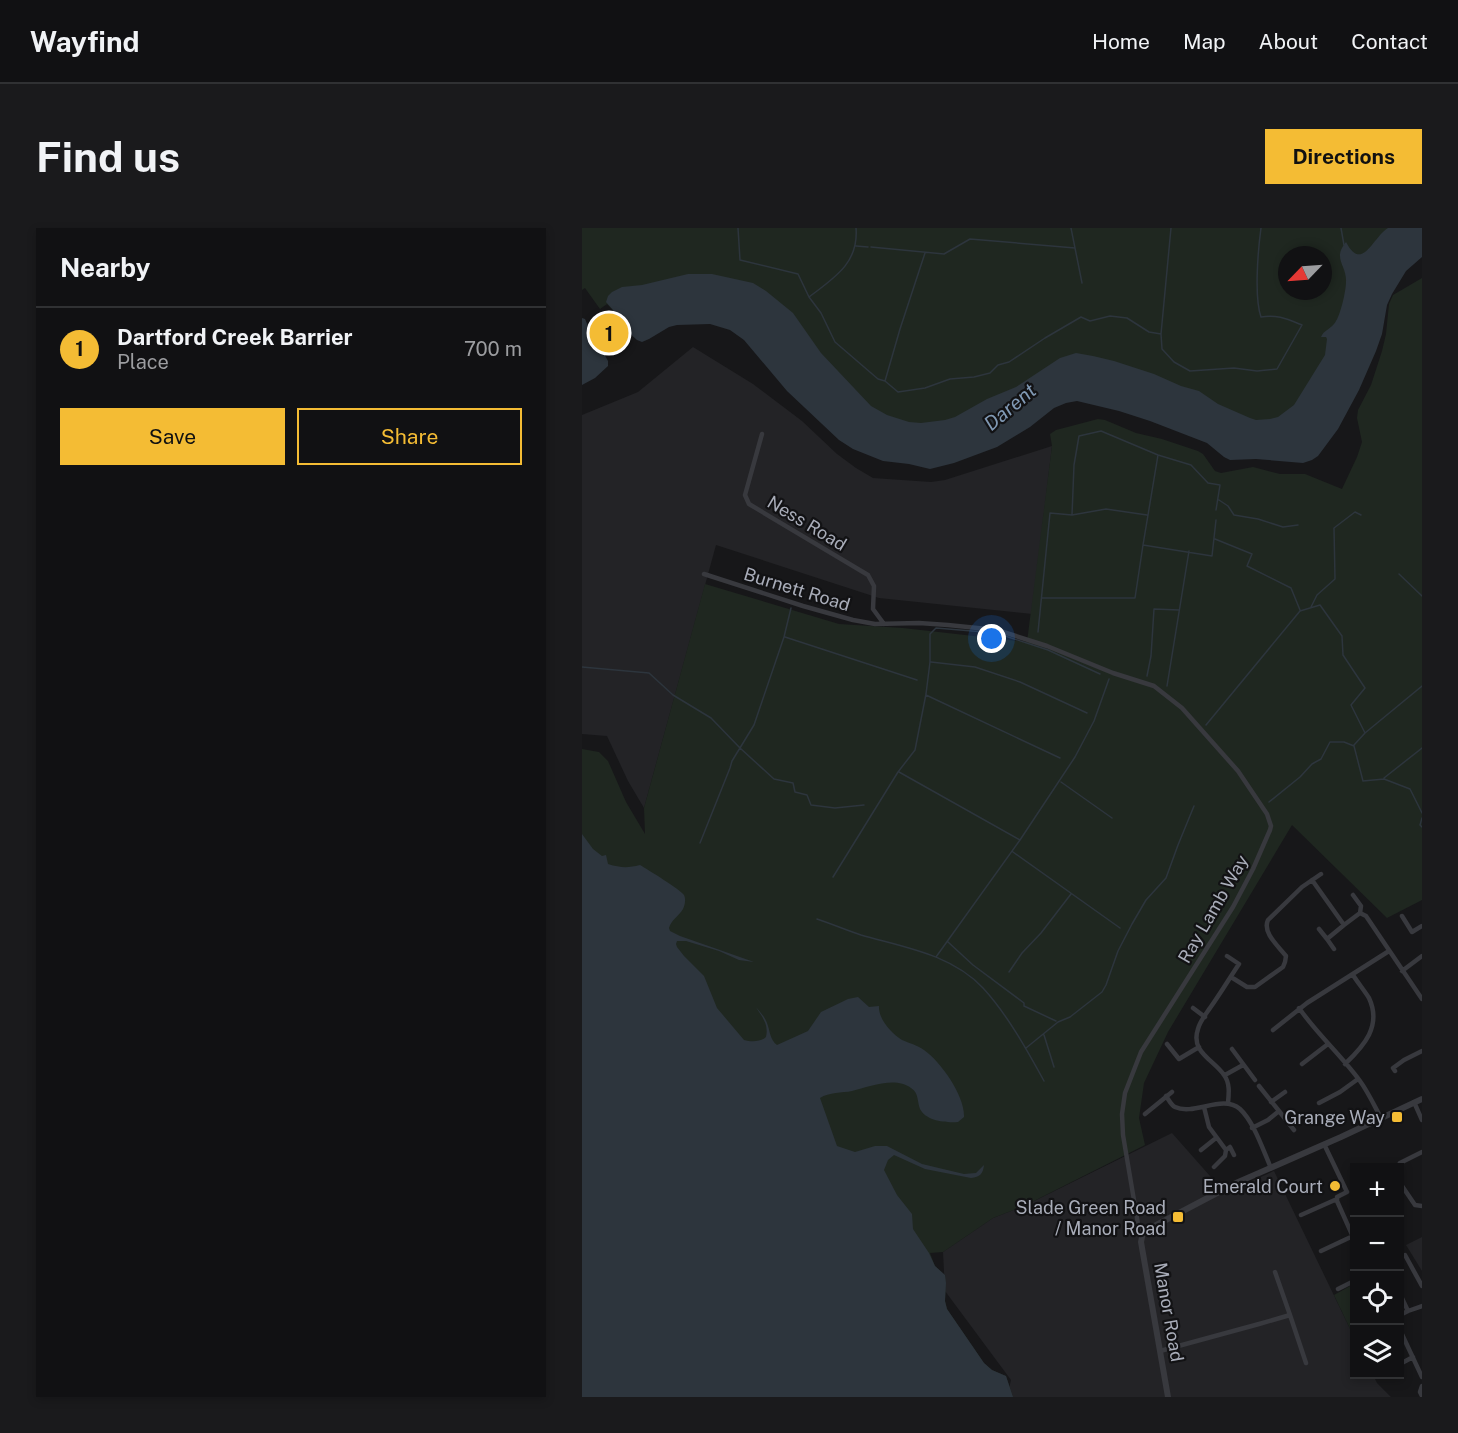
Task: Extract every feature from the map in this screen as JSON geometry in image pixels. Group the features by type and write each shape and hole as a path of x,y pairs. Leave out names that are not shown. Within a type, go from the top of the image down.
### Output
{"street":[{"name":"Ness Road","path":"762,434 745,495 749,504 868,575 874,586 873,609 884,624"},
{"name":"Burnett Road","path":"704,574 853,621 875,624 919,623 997,630"},
{"name":"Ray Lamb Way","path":"997,630 1154,686 1182,708 1238,771 1268,814 1271,826 1253,869 1233,907 1142,1052 1125,1093 1122,1114 1126,1161"},
{"path":"1231,976 1247,987 1255,987 1282,967 1286,956 1267,930 1266,924 1302,887 1321,874"},
{"path":"1312,880 1344,925"},
{"path":"1327,939 1360,913 1361,906 1353,895"},
{"path":"1360,913 1365,916 1422,999"},
{"path":"1402,916 1412,932 1422,926"},
{"path":"1319,929 1334,949"},
{"path":"1273,1030 1299,1008 1389,951"},
{"path":"1227,956 1239,964 1198,1029 1197,1037 1203,1055 1225,1075 1228,1084 1228,1102"},
{"path":"1402,971 1422,956"},
{"path":"1345,1064 1366,1042 1373,1023 1369,998 1353,975"},
{"path":"1193,1008 1205,1017"},
{"path":"1299,1008 1312,1027 1358,1079 1372,1099 1381,1118"},
{"path":"1167,1044 1179,1059 1199,1047"},
{"path":"1302,1064 1328,1044"},
{"path":"1232,1049 1255,1080"},
{"path":"1393,1068 1422,1051"},
{"path":"1225,1075 1243,1065"},
{"path":"1319,1103 1358,1079"},
{"path":"1259,1086 1294,1130"},
{"path":"1145,1114 1172,1092"},
{"path":"1271,1102 1285,1092"},
{"path":"1166,1096 1174,1107 1204,1107 1228,1102 1239,1108 1246,1116 1271,1168"},
{"path":"1143,1232 1217,1191 1422,1098"},
{"path":"1414,1102 1422,1120"},
{"path":"1204,1107 1209,1127 1226,1150 1225,1156 1214,1167"},
{"path":"1252,1128 1279,1111"},
{"path":"1201,1150 1216,1138"},
{"path":"1300,1215 1337,1199 1347,1192 1324,1144"},
{"path":"1226,1150 1230,1147 1234,1155"},
{"path":"1400,1163 1422,1152"},
{"name":"Manor Road","path":"1126,1161 1138,1224 1143,1232 1141,1242 1168,1397"},
{"path":"1404,1189 1414,1205 1422,1206"},
{"path":"1337,1199 1350,1228"},
{"path":"1321,1251 1350,1236"},
{"path":"1404,1255 1422,1286"},
{"path":"1275,1272 1306,1363"},
{"path":"1338,1289 1350,1283"},
{"path":"1404,1302 1408,1311"},
{"path":"1404,1314 1422,1306"},
{"path":"1160,1351 1290,1315"},
{"path":"1404,1338 1422,1377"},
{"path":"1404,1362 1413,1357"},
{"path":"1413,1393 1421,1391"}],"shaded area":[{"path":"582,228 1422,228 1293,429 1061,380 973,439 882,432 768,315 614,317 613,310 607,304 600,309 585,288 582,290"},
{"path":"1422,278 1422,900 1387,918 1292,825 1168,1032 1144,1083 1139,1118 1145,1145 1024,1206 993,1218 943,1252 930,1253 935,1266 945,1275 947,1309 984,1363 992,1370 1006,1376 1013,1397 582,919 582,749 599,752 608,761 626,802 645,834 644,808 705,584 839,624 903,628 1027,642 1052,446 1050,434 1056,430 1098,419 1105,420 1136,433 1198,451 1203,454 1215,471 1221,473 1253,467 1280,474 1305,474 1342,489 1362,442 1357,418 1358,410 1371,385 1382,351 1389,304 1393,295"},
{"path":"693,347 753,384 802,421 837,454 873,478 931,482 945,480 1052,446 1032,614 879,598 716,545 644,808 628,781 607,736 582,734 582,415 638,392"},
{"path":"1172,1133 1225,1193 1274,1171 1350,1329 1350,1379 1375,1379 1391,1397 1007,1397 1011,1380 945,1291 943,1252 993,1218 1024,1206"},
{"path":"1422,1237 1422,1271 1406,1245"},
{"path":"1350,1286 1350,1329 1334,1295"}],"water":[{"name":"Darent","path":"1388,228 1422,228 1422,257 1406,271 1392,294 1387,305 1382,334 1376,351 1338,429 1318,456 1303,463 1256,459 1230,460 1207,443 1150,421 1077,401 1054,408 1030,427 997,447 954,463 930,469 883,461 853,449 839,440 787,391 744,340 730,330 710,324 669,327 642,342 627,331 617,334 608,340 609,342 602,350 608,366 595,378 582,385 582,318 594,330 607,319 614,317 613,310 606,302 612,292 622,287 642,285 688,274 712,274 753,283 766,291 793,313 821,353 871,406 887,415 909,422 921,423 955,417 987,399 1016,387 1060,358 1076,353 1114,361 1154,374 1199,391 1218,404 1250,418 1270,419 1278,417 1294,405 1325,355 1327,339 1321,337 1336,321 1345,292 1346,276 1340,258 1342,248 1346,242 1352,251 1362,254"},
{"path":"582,834 593,849 602,856 606,855 608,864 624,867 640,865 684,895 684,907 671,923 670,931 754,962 739,960 686,941 677,941 676,944 684,956 704,976 717,1008 744,1040 756,1041 766,1037 766,1024 756,1007 765,1019 777,1045 808,1031 821,1012 848,999 858,997 869,1007 879,1006 883,1021 890,1030 902,1040 916,1045 931,1055 951,1080 961,1099 963,1109 964,1117 958,1122 931,1119 920,1109 914,1090 897,1083 882,1084 820,1098 837,1146 855,1152 875,1146 887,1146 922,1164 964,1174 976,1173 984,1165 983,1171 977,1177 971,1178 925,1169 894,1155 888,1160 884,1170 897,1195 912,1214 913,1229 935,1266 945,1275 947,1309 984,1363 992,1370 1006,1376 1013,1397 582,1397"}],"waterway":[{"path":"738,228 740,260 798,274 809,297 836,276 849,260 856,240 856,228"},
{"path":"1071,228 1082,283"},
{"path":"1171,228 1161,334 1162,349 1174,362 1190,371 1234,368 1257,371 1277,369 1302,325 1277,317 1261,317 1257,286 1261,228"},
{"path":"1341,228 1344,245"},
{"path":"871,247 944,254 970,239 1075,248"},
{"path":"856,246 868,247"},
{"path":"809,297 821,313 835,342 878,379 885,381 925,253"},
{"path":"885,381 898,392 925,388 950,379 990,373 998,365 1009,362 1081,317 1090,321 1110,316 1127,318 1149,332 1161,334"},
{"path":"1072,515 1074,465 1079,436 1101,431 1158,455 1191,465 1208,483 1220,485 1216,510"},
{"path":"1042,598 1135,598 1158,455"},
{"path":"1219,500 1228,506 1234,515 1258,519 1283,527 1298,525"},
{"path":"1038,632 1050,513 1072,515 1106,509 1147,515"},
{"path":"1311,607 1317,595 1335,579 1334,528 1355,512 1361,515"},
{"path":"1143,545 1212,556 1216,520"},
{"path":"1215,539 1252,554 1247,566 1291,588 1300,610"},
{"path":"1167,686 1189,551"},
{"path":"1399,574 1422,596"},
{"path":"1206,725 1300,611 1320,605 1342,636 1343,655 1365,688 1351,705 1365,733"},
{"path":"700,843 732,761 754,725 784,637 791,608"},
{"path":"1147,676 1151,656 1154,609 1179,610"},
{"path":"833,877 898,772 915,750 926,694 930,662 930,634 936,628 996,633 1048,650 1100,674"},
{"path":"785,637 917,680"},
{"path":"931,662 975,667 1020,682 1087,713"},
{"path":"582,667 649,673 673,695 711,718 774,779 793,783 795,792 807,795 811,805 835,808 864,805"},
{"path":"936,957 1020,840 1075,757 1094,721 1109,679"},
{"path":"1354,745 1365,733 1422,686"},
{"path":"926,695 1060,758"},
{"path":"1269,802 1312,764 1321,759 1330,742 1344,742 1354,746 1363,781 1384,779 1410,789 1422,813"},
{"path":"1384,778 1422,748"},
{"path":"899,772 1020,840"},
{"path":"1061,782 1112,818"},
{"path":"1026,1048 1058,1022 1070,1017 1102,992 1118,951 1132,924 1146,900 1166,878 1194,806"},
{"path":"1422,818 1420,825 1422,827"},
{"path":"1013,852 1120,928"},
{"path":"1009,972 1071,894"},
{"path":"817,919 861,935 926,953 970,976 1000,1009 1044,1081"},
{"path":"948,942 973,965 1024,1003 1024,1006 1056,1021"},
{"path":"1044,1035 1054,1067"}],"place":[{"name":"Dartford Creek Barrier","path":"609,333"},
{"name":"Grange Way","path":"1397,1117"},
{"name":"Emerald Court","path":"1335,1186"},
{"name":"Slade Green Road / Manor Road","path":"1178,1217"}]}
